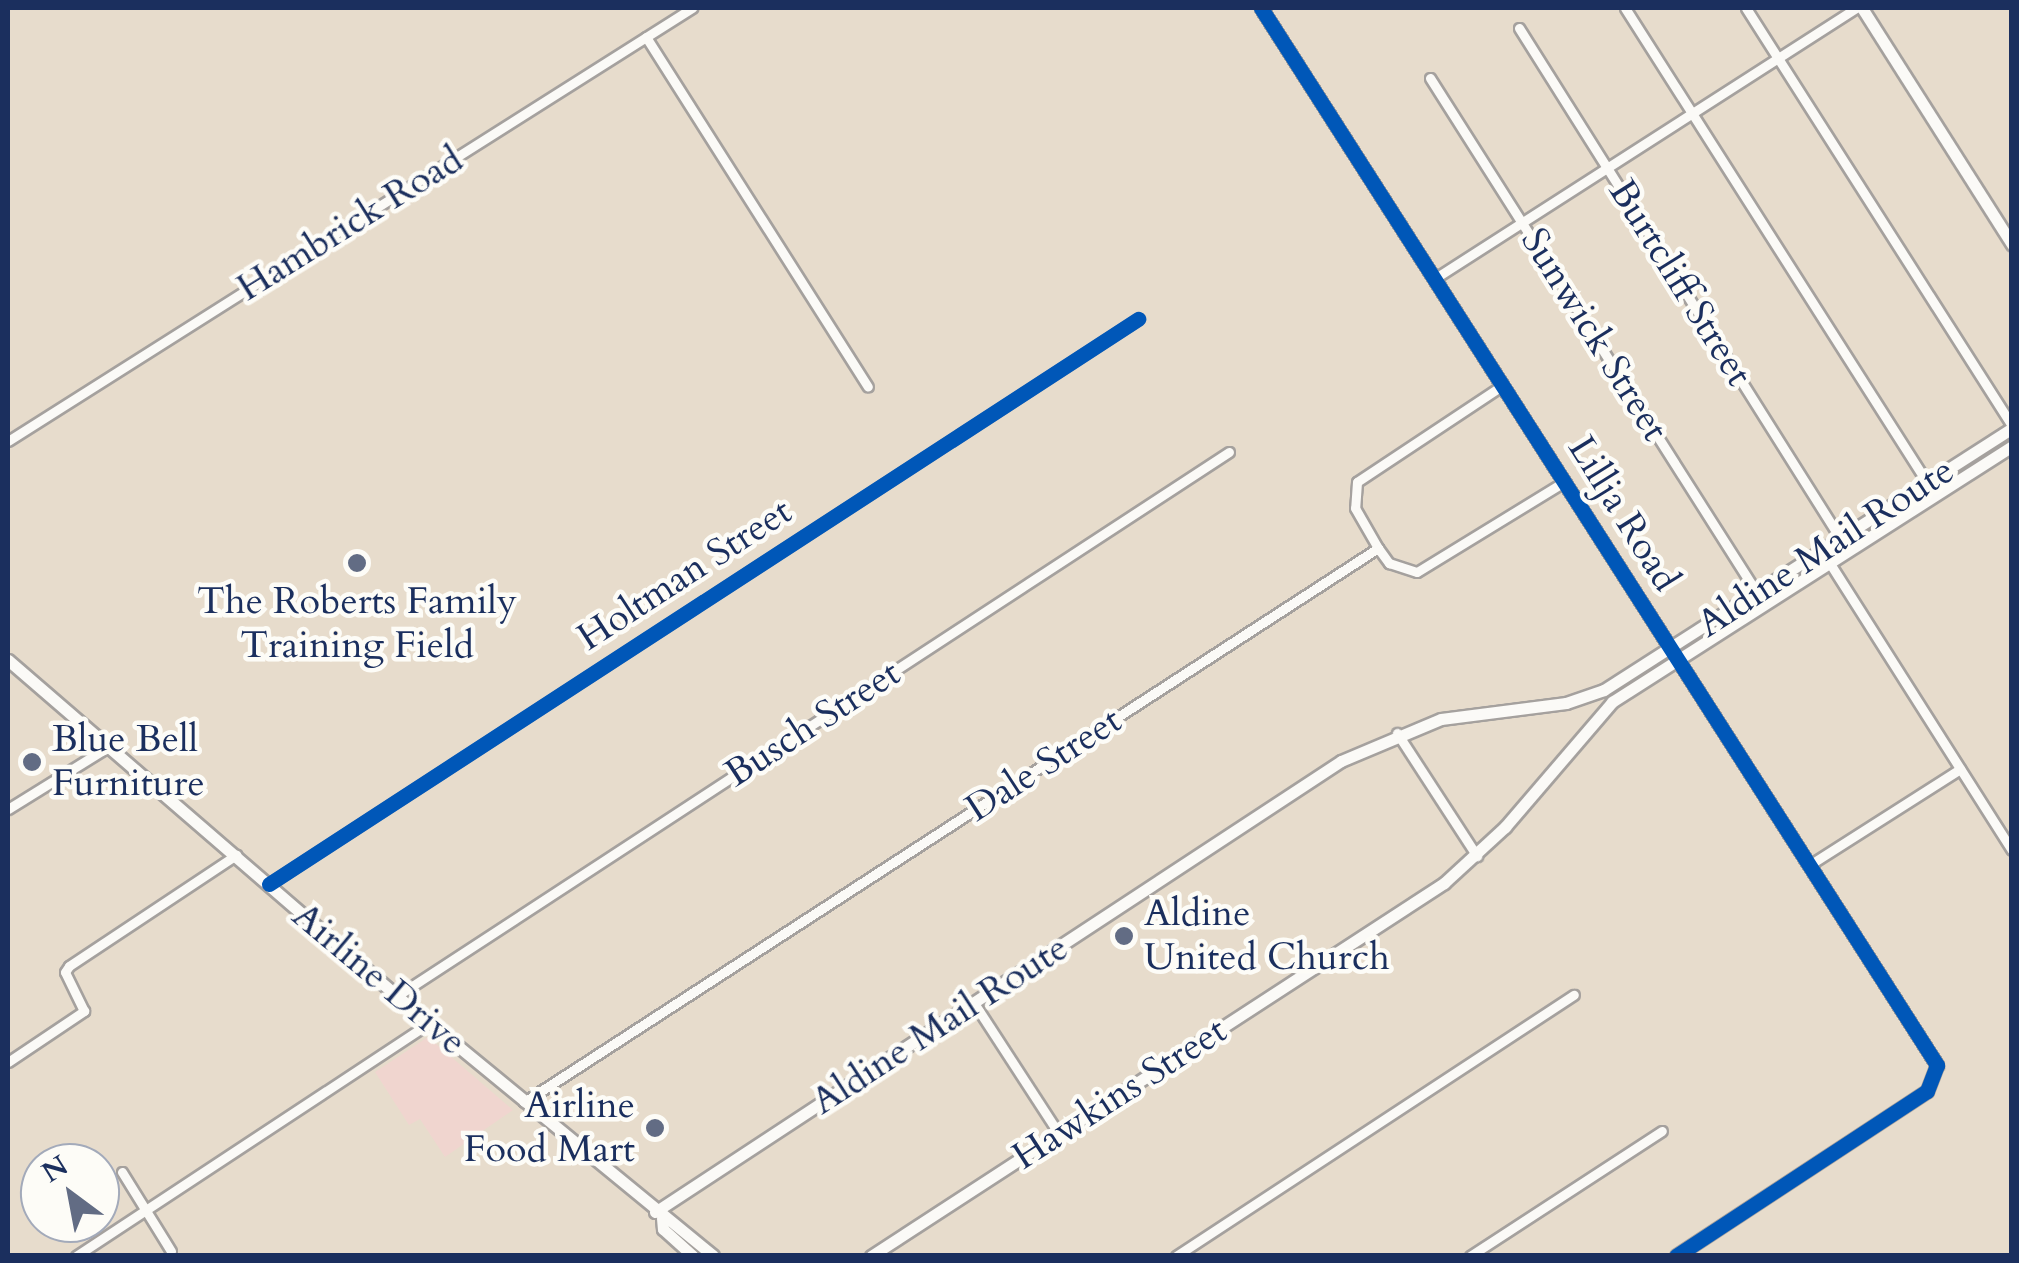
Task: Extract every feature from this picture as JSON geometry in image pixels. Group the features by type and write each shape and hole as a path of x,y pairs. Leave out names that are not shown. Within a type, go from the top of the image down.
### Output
{"main road":[{"name":"Lillja Road","path":"1261,8 1932,1055 1936,1080 1926,1092 1676,1256"},
{"path":"1859,8 2012,244"},
{"name":"Aldine Mail Route","path":"658,1215 1340,761 1397,733 1468,712 1588,697 1757,593 2012,427"},
{"name":"Aldine Mail Route","path":"1631,690 2012,446"},
{"name":"Airline Drive","path":"8,660 397,996 658,1215 713,1256"},
{"name":"Hawkins Street","path":"872,1256 1411,906 1477,856 1591,722 1631,690"},
{"name":"Airline Drive","path":"658,1215 663,1228 693,1256"}],"street":[{"name":"Hambrick Road","path":"8,441 692,8"},
{"path":"1626,8 1936,495"},
{"path":"1746,8 2012,427"},
{"path":"1434,279 1859,8"},
{"name":"Burtcliff Street","path":"1519,28 1840,538"},
{"path":"646,37 868,387"},
{"name":"Sunwick Street","path":"1430,78 1757,593"},
{"name":"Holtman Street","path":"268,884 1138,319"},
{"path":"1503,384 1357,482 1355,508 1378,548 1390,564 1416,572 1564,482"},
{"name":"Busch Street","path":"397,996 1229,452"},
{"name":"Dale Street","path":"524,1102 1378,548"},
{"path":"1830,562 2012,850"},
{"path":"1397,733 1477,856"},
{"path":"8,809 108,747"},
{"path":"1811,864 1960,769"},
{"path":"8,1062 84,1011 65,972 69,966 236,856"},
{"path":"1176,1256 1574,995"},
{"path":"974,1003 1059,1134"},
{"path":"76,1256 430,1023"},
{"path":"1470,1256 1662,1130"},
{"path":"122,1172 171,1252"}],"shaded area":[{"path":"428,1037 513,1110 445,1157 420,1119 409,1125 375,1072"}],"cycle path":[{"path":"1261,8 1937,1065 1927,1091 1676,1256"},
{"path":"269,884 1138,319"}],"place":[{"name":"The Roberts Family Training Field","path":"357,563"},
{"name":"Blue Bell Furniture","path":"32,762"},
{"name":"Aldine United Church","path":"1124,936"},
{"name":"Airline Food Mart","path":"655,1128"}]}
